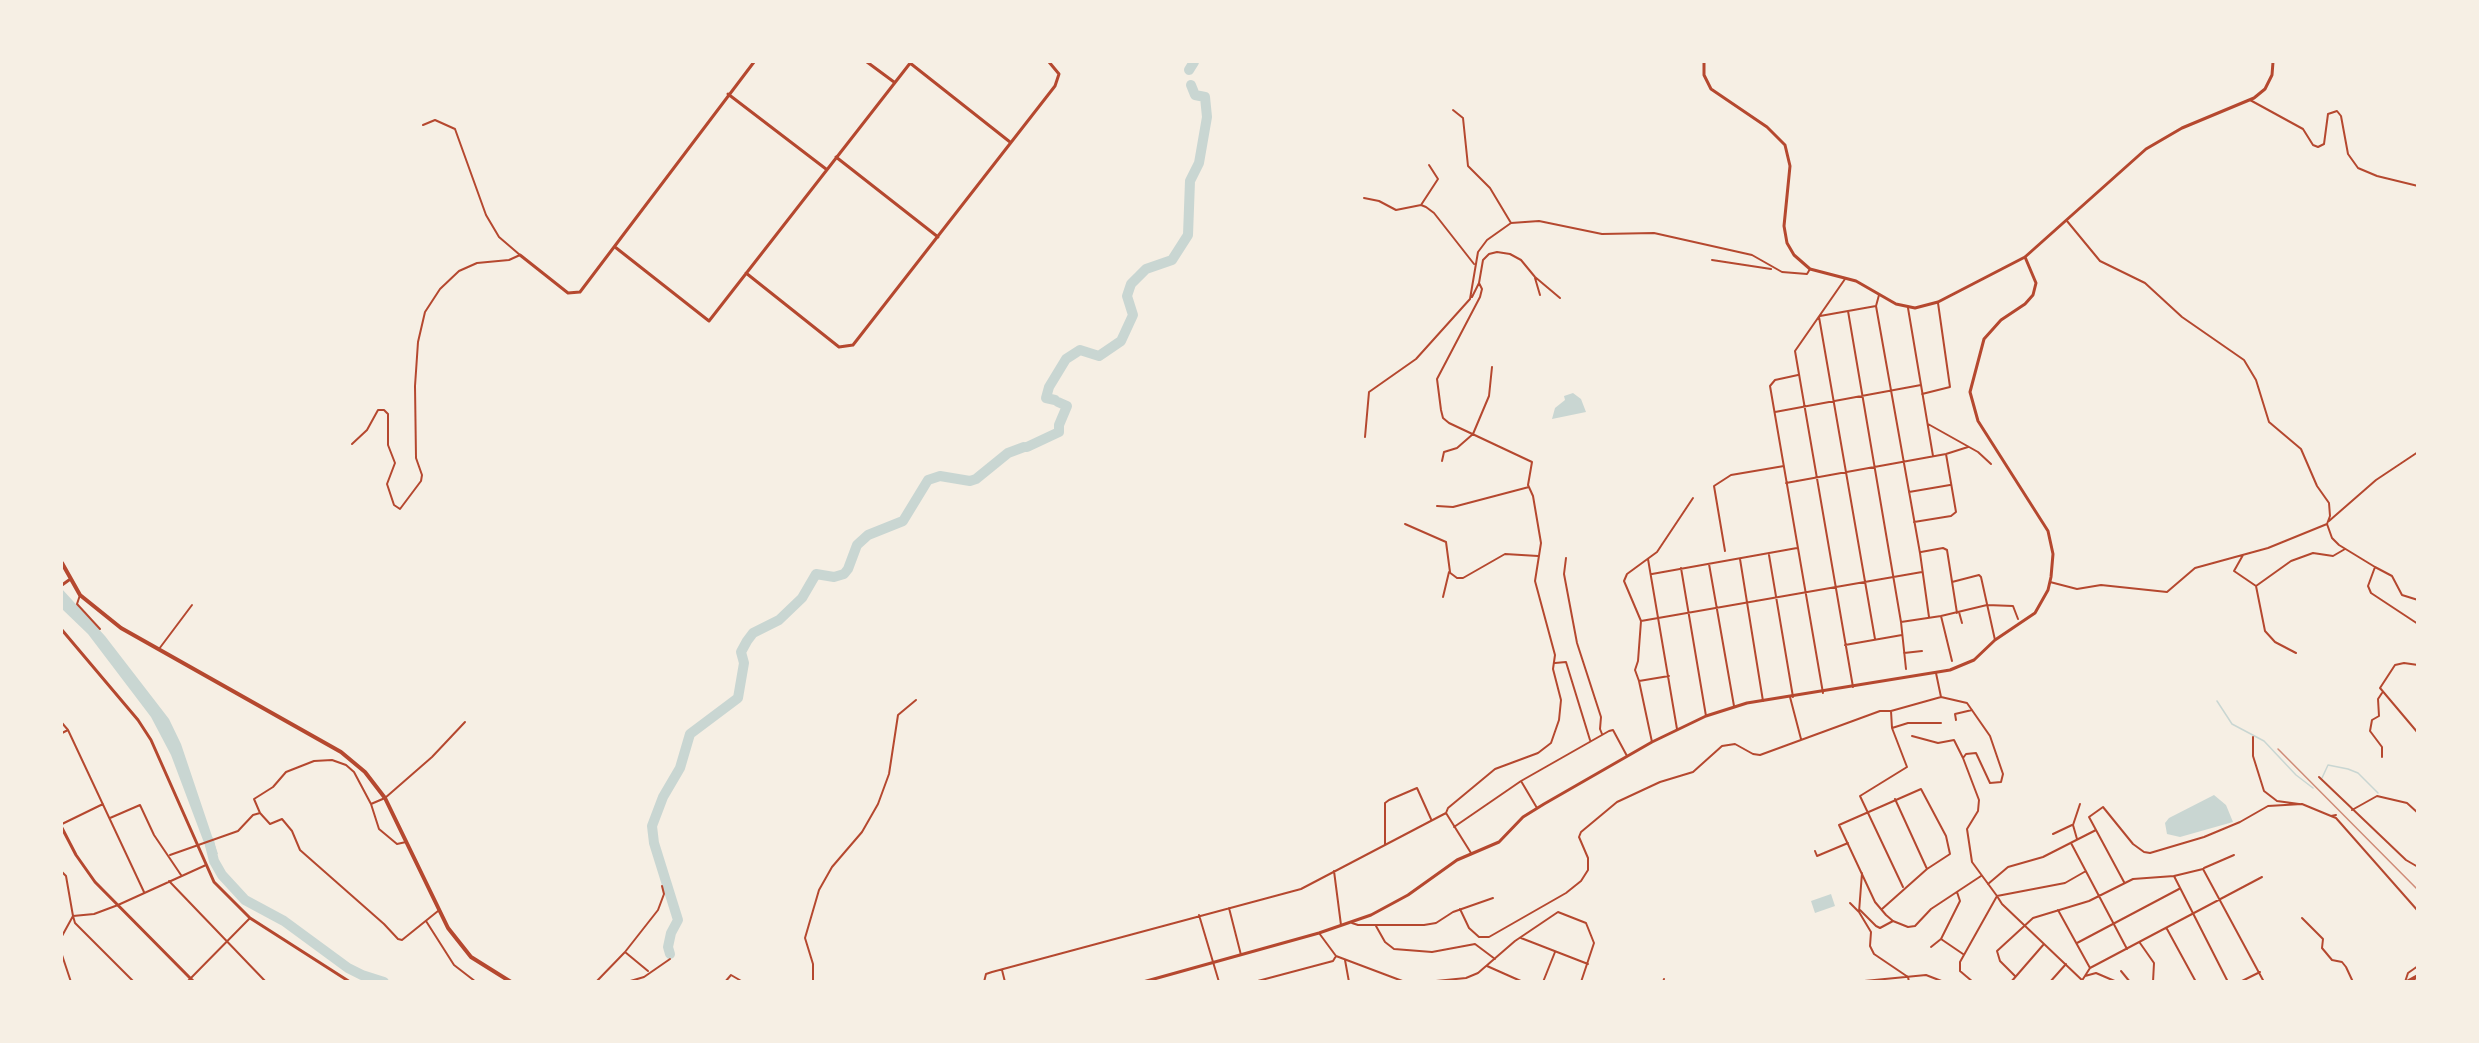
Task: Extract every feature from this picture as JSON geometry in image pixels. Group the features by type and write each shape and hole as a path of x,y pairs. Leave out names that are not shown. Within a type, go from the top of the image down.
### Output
{"main road":[{"path":"62,563 69,580 80,595 121,628 341,752 365,771 385,798 448,928 471,957 511,981"},
{"path":"2406,981 2418,976"}],"street":[{"path":"423,125 435,120 455,129 486,215 499,237 568,293 575,294 580,292 615,247 754,62"},
{"path":"867,62 894,82"},
{"path":"615,247 710,321 910,62 1010,142"},
{"path":"746,273 839,347 853,345 1058,79 1057,68 1049,62"},
{"path":"1704,62 1704,75 1711,89 1767,127 1785,145 1790,166 1784,226 1787,243 1794,255 1810,269 1845,279 1908,308 1938,303 2025,257 2133,159 2160,139 2249,100 2265,89 2272,75 2273,62"},
{"path":"728,94 826,170"},
{"path":"2249,100 2303,129 2313,145 2318,147 2324,144 2328,114 2337,111 2341,116 2348,154 2358,168 2377,176 2418,186"},
{"path":"1453,110 1463,118 1468,166 1490,188 1511,223"},
{"path":"836,157 938,237"},
{"path":"1421,205 1438,179 1429,165"},
{"path":"1364,198 1379,201 1396,210 1421,205 1434,213 1474,265"},
{"path":"1470,299 1474,265 1483,245 1511,223 1539,221 1602,234 1647,233 1685,238 1752,255 1772,268"},
{"path":"2067,221 2100,261 2145,283 2182,317 2244,360 2256,380 2269,422 2304,454 2317,486 2330,503 2328,522 2332,538 2345,549 2392,576 2402,595 2418,600"},
{"path":"1365,437 1369,392 1416,360 1470,299 1479,283 1483,260 1489,254 1497,252 1515,256 1560,298"},
{"path":"352,444 367,430 378,410 384,410 388,414 388,445 395,463 387,484 394,505 400,509 421,481 422,475 416,458 415,387 418,342 425,312 440,289 459,271 477,263 508,260 520,255"},
{"path":"1143,981 1352,923 1392,905 1471,853 1499,842 1523,817 1537,808 1652,742 1706,716 1734,706 1936,673 1974,660 1995,640 2036,613 2050,582 2053,554 2048,531 1978,421 1970,392 1984,339 2001,320 2025,304 2033,295 2036,283 2025,257"},
{"path":"1712,260 1799,274 1808,274 1810,269"},
{"path":"1535,277 1540,295"},
{"path":"1845,279 1795,351 1853,687"},
{"path":"984,981 986,974 1301,889 1446,813 1448,808 1495,770 1538,753 1551,743 1559,720 1561,700 1552,669 1555,663 1537,595 1535,575 1541,543 1533,496 1529,487 1532,462 1443,418 1437,380 1480,297 1482,289 1479,283"},
{"path":"1880,294 1876,306 1920,553 1929,617"},
{"path":"1922,394 1950,387 1938,303"},
{"path":"1819,317 1876,306"},
{"path":"1908,308 1934,457"},
{"path":"1848,311 1894,576 1906,669"},
{"path":"1819,317 1875,639"},
{"path":"1442,461 1444,452 1457,448 1473,434 1489,396 1492,367"},
{"path":"1799,375 1775,380 1770,386 1823,693"},
{"path":"1774,412 1921,385"},
{"path":"1927,423 1968,447 1991,464"},
{"path":"1786,483 1934,457 1968,447"},
{"path":"2050,582 2077,589 2101,585 2167,592 2195,567 2268,548 2328,522 2376,480 2418,452"},
{"path":"1914,522 1954,514 1946,454"},
{"path":"1725,551 1714,486 1731,475 1784,466"},
{"path":"1909,492 1951,485"},
{"path":"1437,506 1456,506 1529,487"},
{"path":"1652,742 1635,670 1638,661 1641,621 1624,581 1626,574 1656,552 1693,498"},
{"path":"1406,524 1446,542 1449,552 1449,572 1443,597"},
{"path":"1652,574 1797,548"},
{"path":"1920,553 1943,548 1947,550 1962,623"},
{"path":"2256,586 2291,561 2313,553 2333,556 2345,549"},
{"path":"1768,553 1791,697 1801,739"},
{"path":"1449,572 1457,578 1463,578 1505,554 1538,556"},
{"path":"2243,555 2233,570 2256,586 2265,631 2275,642 2296,653"},
{"path":"1566,558 1564,574 1577,643 1601,717 1602,734"},
{"path":"1648,559 1677,729"},
{"path":"1740,559 1763,701"},
{"path":"1709,564 1734,706"},
{"path":"2374,567 2368,586 2371,593 2418,624"},
{"path":"1681,568 1706,716"},
{"path":"1641,621 1923,572"},
{"path":"1952,582 1979,575 1995,640"},
{"path":"62,585 69,580"},
{"path":"80,595 77,604 100,629"},
{"path":"159,649 192,605"},
{"path":"1901,622 1941,616 1987,605 2013,606 2018,619"},
{"path":"1941,616 1952,661"},
{"path":"62,630 138,720 151,740 214,882 250,918 350,981"},
{"path":"1845,645 1902,634"},
{"path":"1904,654 1922,651"},
{"path":"1555,663 1566,662 1590,741"},
{"path":"2418,665 2403,663 2395,665 2380,685 2382,693 2418,732"},
{"path":"1936,673 1941,697"},
{"path":"1639,681 1669,676"},
{"path":"2382,693 2378,699 2379,716 2372,720 2370,731 2382,747 2382,757"},
{"path":"1460,909 1474,933 1484,937 1497,935 1566,893 1581,881 1588,870 1589,863 1579,835 1617,802 1660,782 1693,772 1714,751 1726,744 1739,745 1753,754 1760,755 1868,714 1890,711 1941,697 1961,700 1972,710 1991,739 2004,774 2001,782 1997,785 1990,783 1976,753 1966,754 1963,758"},
{"path":"813,981 813,964 805,938 819,890 832,867 862,832 878,804 889,774 898,715 916,700"},
{"path":"1956,720 1955,714 1972,710"},
{"path":"1890,711 1892,728 1907,767 1860,796 1904,888"},
{"path":"372,804 385,798 432,757 465,722"},
{"path":"62,723 68,730 144,892"},
{"path":"1892,728 1908,723 1941,723"},
{"path":"62,733 68,730"},
{"path":"1454,827 1521,781 1602,734 1613,730 1627,756"},
{"path":"1912,736 1935,743 1953,740 1963,758 1978,800 1978,811 1966,829 1972,862 2002,904 2084,980 2090,968 2262,877"},
{"path":"2253,737 2253,756 2264,791 2277,801 2302,804 2336,818 2418,911"},
{"path":"406,842 397,844 378,829 372,804 354,772 336,761 323,759 281,776 273,787 254,799 260,813 270,824 282,819 292,831 300,850 398,939 402,940 438,911"},
{"path":"2319,777 2406,860 2417,867"},
{"path":"1521,781 1537,808"},
{"path":"1385,844 1385,803 1412,788 1417,788 1432,820"},
{"path":"1882,909 1927,869 1950,854 1946,836 1921,789 1866,811 1839,825 1875,902 1893,921 1908,927 1915,926 1931,909 1981,876"},
{"path":"2353,810 2377,796 2404,802 2418,813"},
{"path":"1894,799 1927,869"},
{"path":"103,804 62,826 76,855 118,905 190,980 250,918"},
{"path":"2077,839 2073,825 2080,804"},
{"path":"2124,882 2089,817 2103,807 2133,844 2144,852 2150,853 2204,837 2240,822 2268,806 2302,804"},
{"path":"110,818 140,805 154,835 182,875"},
{"path":"170,855 238,831 253,815 260,813"},
{"path":"1446,813 1471,853"},
{"path":"2331,816 2336,815"},
{"path":"2053,834 2073,825"},
{"path":"1988,884 2008,867 2043,857 2096,830"},
{"path":"1815,851 1817,856 1848,843"},
{"path":"2071,843 2127,949"},
{"path":"2015,976 2000,960 1997,951 2033,918 2099,896 2124,882 2142,877 2174,876 2203,869 2234,855"},
{"path":"73,916 94,914 118,905 206,865"},
{"path":"2203,869 2264,981"},
{"path":"1334,871 1341,926"},
{"path":"1973,981 1959,969 1963,954 1997,896 2065,883 2086,871"},
{"path":"62,872 66,876 75,923 134,981"},
{"path":"1862,873 1859,911 1871,932 1870,946 1874,954 1908,977 1909,981"},
{"path":"2174,876 2192,915 2228,981"},
{"path":"169,881 266,981"},
{"path":"596,981 625,952 658,910 664,894 662,886"},
{"path":"2077,943 2179,889"},
{"path":"1931,947 1941,939 1959,901 1957,892"},
{"path":"1352,923 1377,926 1394,923 1416,926 1436,923 1460,909 1493,898"},
{"path":"1850,903 1880,928 1893,921"},
{"path":"1229,908 1241,955"},
{"path":"2058,910 2090,968"},
{"path":"1426,981 1466,978 1487,966 1520,938 1558,912 1587,925 1594,945 1581,981"},
{"path":"1199,915 1219,981"},
{"path":"62,936 73,916"},
{"path":"2302,918 2323,939 2322,948 2334,961 2342,962 2353,981"},
{"path":"426,921 454,965 476,981"},
{"path":"1377,926 1385,942 1394,949 1432,952 1475,944 1495,959"},
{"path":"2167,929 2196,981"},
{"path":"1319,933 1336,957 1405,981"},
{"path":"1520,938 1588,964"},
{"path":"1941,939 1963,954"},
{"path":"2140,943 2154,963 2153,981"},
{"path":"2011,981 2044,944"},
{"path":"625,952 642,963 648,971"},
{"path":"1543,981 1555,952"},
{"path":"62,955 71,981"},
{"path":"1254,981 1333,961 1336,957"},
{"path":"627,981 644,976 648,971 670,959"},
{"path":"1345,960 1349,981"},
{"path":"2050,981 2066,964"},
{"path":"1487,966 1523,981"},
{"path":"2406,981 2408,973 2418,966"},
{"path":"1002,970 1005,981"},
{"path":"2121,971 2130,981"},
{"path":"2240,981 2260,972"},
{"path":"2085,976 2096,973 2117,981"},
{"path":"725,981 732,975 744,981"},
{"path":"1854,981 1926,975 1944,981"}],"shaded area":[{"path":"1573,393 1581,399 1586,412 1552,419 1555,408 1565,400 1564,396"},
{"path":"62,589 105,636 169,719 181,744 218,854 209,856 171,755 151,717 88,634 62,609"},
{"path":"2214,795 2226,805 2233,822 2180,837 2167,834 2165,823 2169,818"},
{"path":"1831,894 1835,906 1815,913 1811,901"}],"waterway":[{"path":"1189,70 1194,62"},
{"path":"1055,400 1046,398 1049,387 1066,359 1080,350 1099,356 1121,341 1133,315 1127,296 1131,284 1146,269 1172,260 1188,235 1190,181 1199,163 1207,117 1205,97 1195,95 1191,85"},
{"path":"1027,447 1059,432 1059,425 1067,406 1058,402"},
{"path":"670,954 668,947 671,933 678,920 654,843 652,826 663,797 680,768 690,734 738,698 744,663 741,652 747,641 753,633 779,620 802,598 816,574 834,577 844,574 857,545 868,535 903,521 928,480 940,476 970,481 976,479 1008,453 1024,447"},
{"path":"2217,701 2232,724 2264,741 2296,775 2313,788"},
{"path":"2322,778 2328,765 2348,769 2358,773 2378,793"},
{"path":"209,841 214,861 222,875 245,900 284,921 348,968 384,982"}],"railway":[{"path":"2278,749 2418,890"}]}
